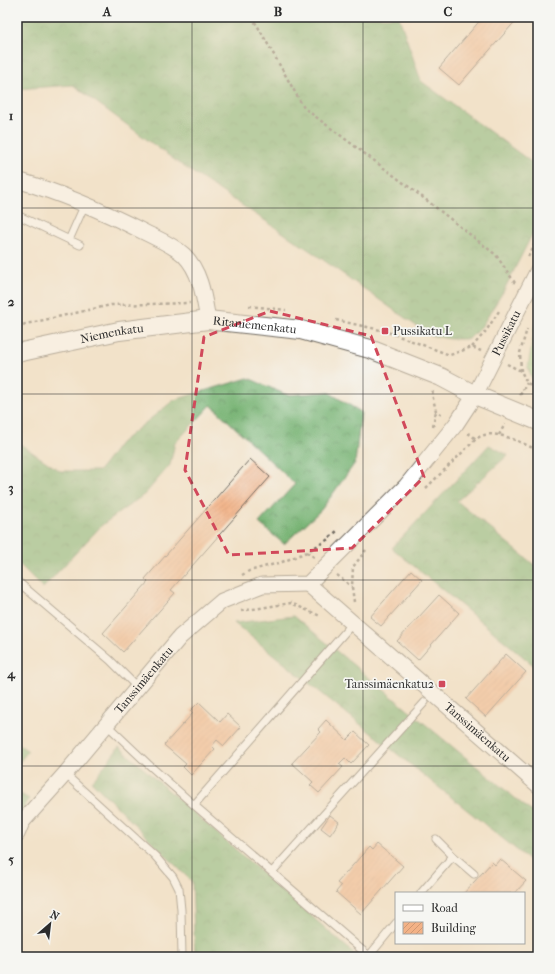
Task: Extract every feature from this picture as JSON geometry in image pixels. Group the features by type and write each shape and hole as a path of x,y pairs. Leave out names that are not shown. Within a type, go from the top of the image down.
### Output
{"street":[{"name":"Ritaniemenkatu","path":"17,180 38,186 85,204 121,220 169,245 184,256 194,270 202,289 208,320 301,330 370,349 441,377 476,396 538,421"},
{"name":"Pussikatu","path":"476,396 538,270"},
{"name":"Niemenkatu","path":"17,353 119,331 208,320"},
{"path":"308,584 406,486 456,424 476,396"},
{"name":"Tanssimäenkatu","path":"17,834 22,822 107,725 180,637 222,601 262,585 308,584 538,785"}],"lane":[{"path":"69,240 85,204"},
{"path":"17,215 80,245"},
{"path":"17,580 110,660 137,687"},
{"path":"194,805 354,623"},
{"path":"272,872 425,702"},
{"path":"107,725 194,805 370,956 395,924"},
{"path":"65,774 155,856 173,877 179,889 182,910 182,957"},
{"path":"436,839 452,856 474,874"},
{"path":"422,892 452,856"}],"path":[{"path":"251,17 304,108 388,170 496,255 515,283"},
{"path":"521,371 520,353 528,327"},
{"path":"236,579 248,571 282,562 307,552"},
{"path":"234,612 291,603 323,618"},
{"path":"17,951 21,957"}],"highlighted area":[{"path":"270,311 371,336 424,477 352,548 229,555 185,470 204,337"}],"green space":[{"path":"17,17 399,17 421,81 538,167 538,223 503,292 481,327 469,339 450,339 429,335 312,252 180,164 73,85 17,89"},
{"path":"538,319 538,380 532,378 528,368 535,324"},
{"path":"248,378 287,395 328,392 361,412 355,463 321,510 284,544 259,523 295,484 211,405 175,443 170,465 145,494 102,525 43,588 17,562 17,442 60,471 99,471 120,443 174,400"},
{"path":"489,445 508,455 457,501 538,568 538,669 392,548"},
{"path":"294,616 538,817 538,867 234,623"},
{"path":"17,743 28,751 17,765"},
{"path":"119,747 358,957 195,957 192,882 92,782"},
{"path":"17,792 29,799 17,820"}],"building":[{"path":"483,17 519,17 459,85 439,68"},
{"path":"250,459 270,477 171,590 175,593 123,652 103,633 148,582 145,579"},
{"path":"411,570 422,580 381,626 370,617"},
{"path":"439,595 459,613 418,660 397,641"},
{"path":"506,654 526,672 486,717 466,699"},
{"path":"199,702 220,722 227,714 241,727 224,746 217,740 212,746 215,749 191,775 183,767 186,764 164,745 193,713 190,711"},
{"path":"326,720 347,740 355,732 369,745 351,764 345,758 339,764 343,767 319,793 310,785 313,782 292,763 321,732 318,729"},
{"path":"330,815 339,822 330,835 321,828"},
{"path":"377,844 403,866 361,914 336,892 341,886 337,883 369,847 372,850"},
{"path":"500,859 526,881 516,892 465,892 492,862 495,865"}],"place":[{"name":"Pussikatu L","path":"385,331"},
{"name":"Tanssimäenkatu2","path":"442,684"}]}
